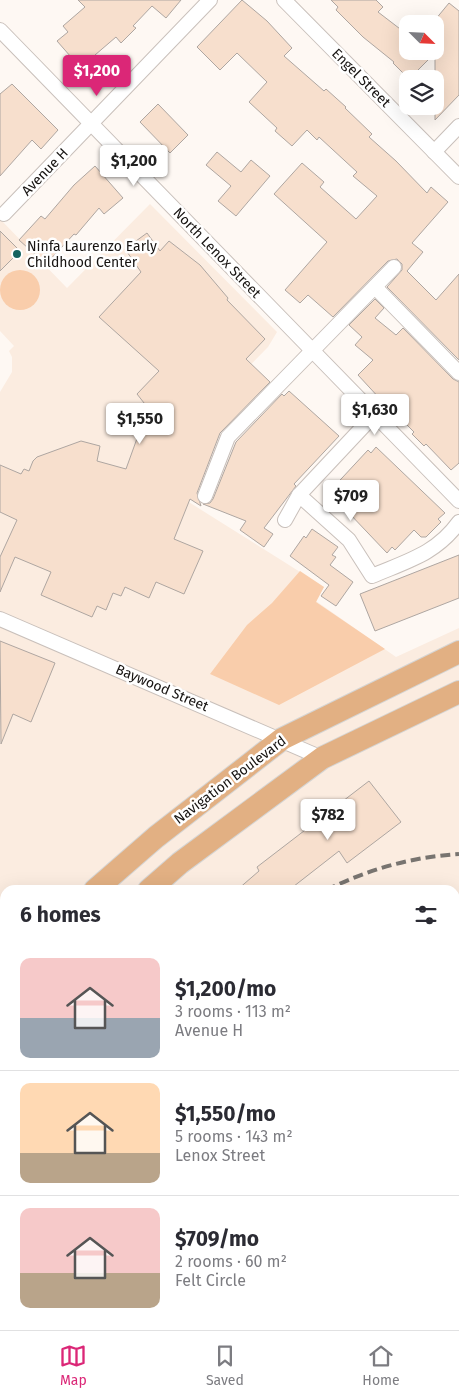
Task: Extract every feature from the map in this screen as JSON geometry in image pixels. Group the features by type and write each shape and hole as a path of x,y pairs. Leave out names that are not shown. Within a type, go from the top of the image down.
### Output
{"main road":[{"name":"Navigation Boulevard","path":"101,885 156,837 282,739 459,652"},
{"path":"155,885 180,863 322,758 459,692"}],"street":[{"name":"Avenue H","path":"4,214 210,0"},
{"name":"Engel Street","path":"284,0 459,178"},
{"name":"North Lenox Street","path":"0,30 459,501"},
{"path":"434,152 459,126"},
{"path":"205,496 228,437 394,267"},
{"path":"375,287 459,374"},
{"path":"285,520 299,495 374,415"},
{"path":"299,495 349,540 372,576 429,552 450,534 459,522"},
{"name":"Baywood Street","path":"0,619 282,739 322,758"}],"shaded area":[{"path":"150,204 277,332 268,347 196,420 168,489 324,587 316,601 396,657 459,628 459,885 0,885 0,392 12,372 12,357 9,351 14,346 0,331 0,219 67,288"},
{"path":"16,270 24,270 31,273 37,279 40,290 37,301 31,307 24,310 16,310 9,307 3,301 0,294 0,286 3,279 9,273"},
{"path":"300,571 324,587 316,602 385,649 279,705 210,674 247,625 272,603"}],"building":[{"path":"78,0 181,0 166,18 152,6 133,26 136,28 121,43 116,37 95,55 99,60 85,73 57,41 68,32 63,26 85,7"},
{"path":"242,0 267,21 292,48 284,56 324,91 326,89 346,107 372,134 369,137 427,193 431,187 448,202 412,243 423,252 407,271 436,300 459,274 459,360 387,287 402,270 402,264 397,259 388,261 333,317 308,295 300,303 285,290 327,242 274,194 302,163 324,182 320,187 356,219 377,196 353,176 357,172 319,137 317,140 307,130 292,146 275,131 277,128 249,102 267,82 237,53 220,70 197,47"},
{"path":"331,0 376,0 383,7 378,12 399,28 399,60 428,60 418,70 400,70 394,62 363,37 336,10 338,7"},
{"path":"449,3 459,11 459,95 444,111 444,70 435,70 435,60 444,60 444,15 439,15"},
{"path":"12,84 58,130 41,149 32,140 0,176 0,94"},
{"path":"158,104 188,135 170,153 140,122"},
{"path":"217,152 241,172 251,160 270,176 236,216 218,201 231,186 206,165"},
{"path":"95,166 123,198 104,214 99,208 76,235 74,234 46,264 19,240 41,216 45,219 74,185"},
{"path":"0,231 20,251 0,271"},
{"path":"147,233 160,251 169,241 200,265 228,298 227,300 265,339 246,359 270,382 220,433 197,493 201,506 190,499 174,539 203,551 184,594 156,582 149,598 125,587 121,596 113,593 106,610 97,606 92,617 41,595 51,572 15,557 0,592 0,557 17,520 0,512 0,465 21,474 24,469 29,471 37,457 81,441 100,446 97,461 126,469 148,408 137,394 159,371 99,317 141,272 125,249"},
{"path":"375,299 384,308 375,318 396,335 403,328 453,379 459,382 459,463 451,470 426,444 424,446 412,434 414,432 393,413 358,375 373,360 355,345 362,337 349,325"},
{"path":"289,391 339,436 294,484 296,486 264,528 273,534 264,547 240,530 246,521 203,504 210,503 213,499 236,442 282,394 284,396"},
{"path":"376,447 445,513 438,519 441,522 426,537 421,537 414,530 395,550 392,547 387,553 329,492 368,450 371,453"},
{"path":"312,529 338,547 332,555 336,557 330,565 353,582 336,606 321,596 329,585 290,556 304,536 306,538"},
{"path":"459,555 459,598 375,631 360,594"},
{"path":"0,641 55,663 31,722 13,714 1,744"},
{"path":"369,781 401,822 347,863 339,851 295,885 243,885 259,871 257,867"}],"railway":[{"path":"338,885 391,865 424,858 459,854"}],"place":[{"name":"Ninfa Laurenzo Early Childhood Center","path":"17,254"}]}
